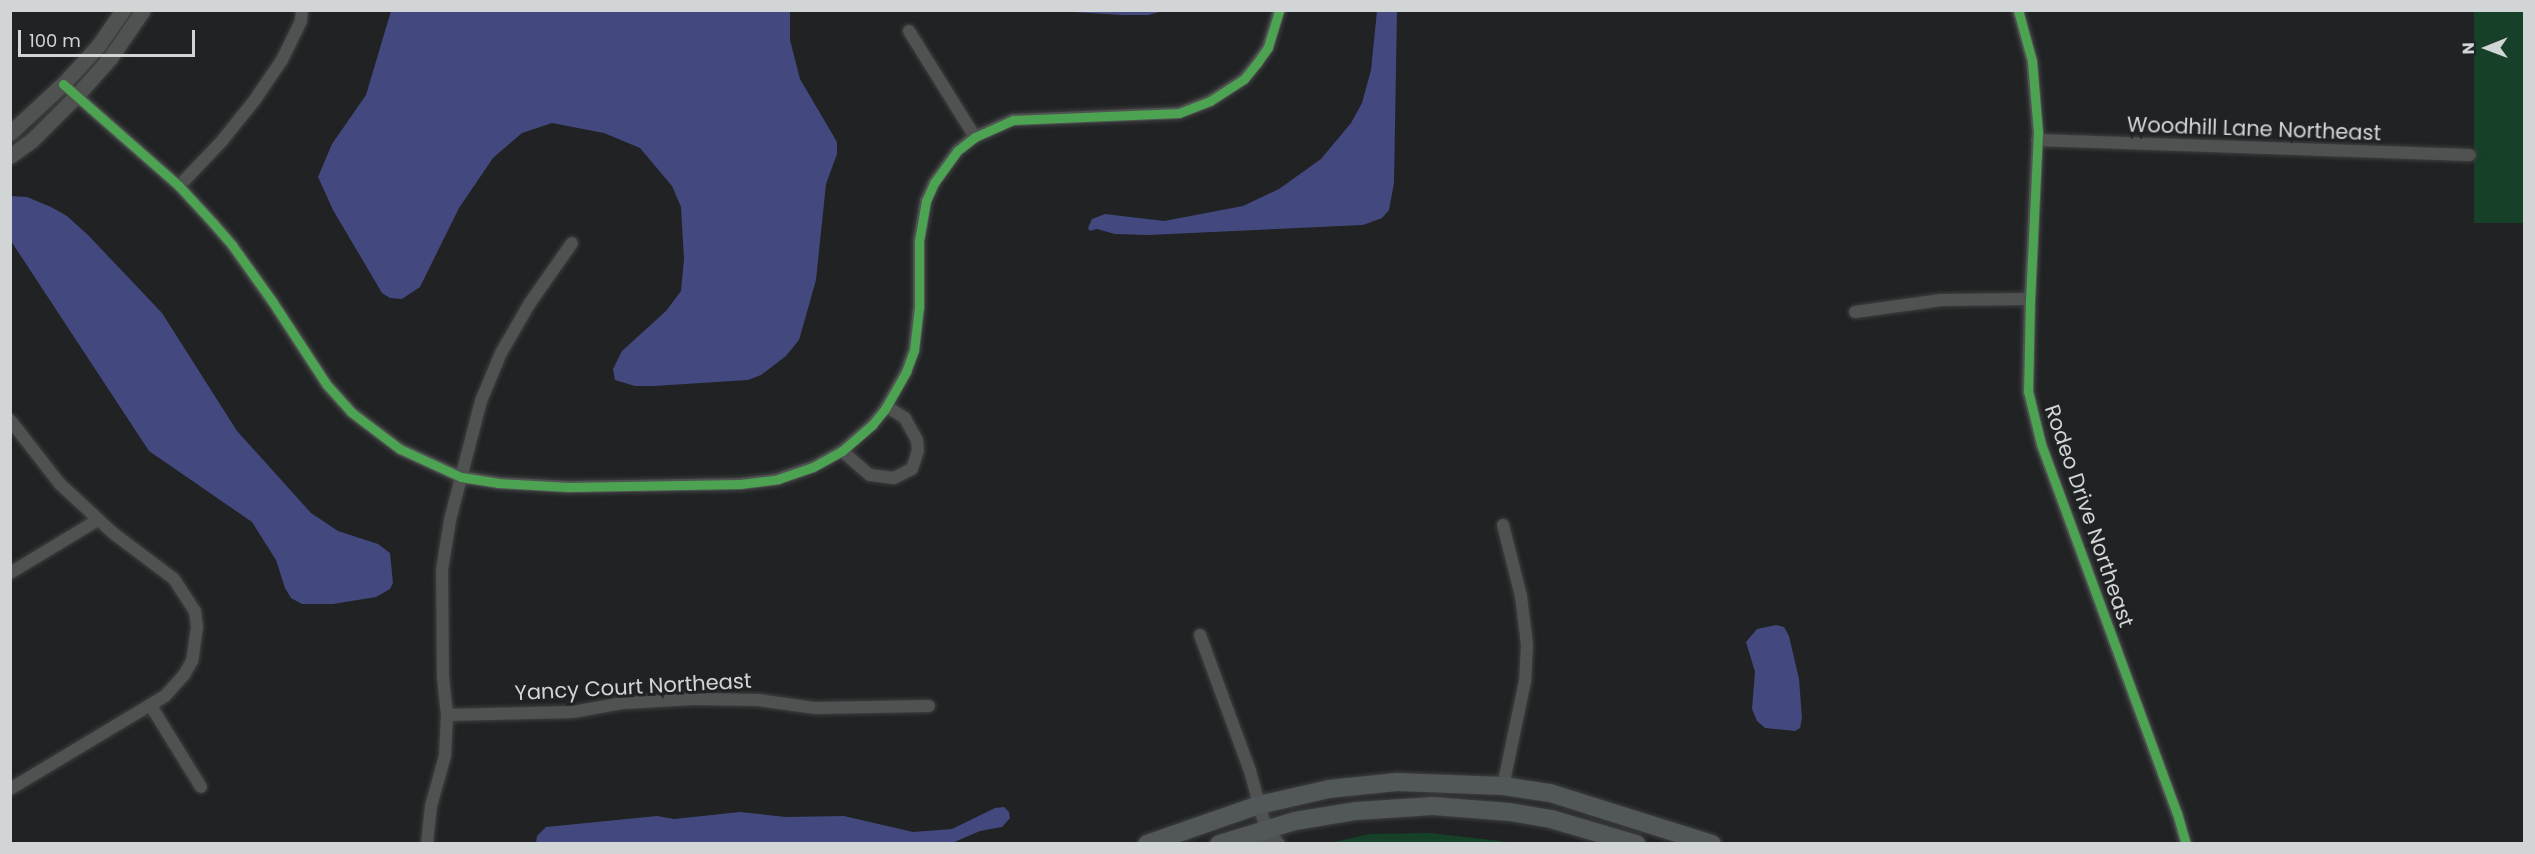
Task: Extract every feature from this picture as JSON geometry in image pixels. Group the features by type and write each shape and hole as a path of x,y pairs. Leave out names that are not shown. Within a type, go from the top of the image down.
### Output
{"main road":[{"path":"1146,843 1259,805 1329,789 1397,782 1503,786 1550,793 1712,843"},
{"path":"1219,843 1264,836 1295,821 1356,810 1433,806 1510,812 1551,819 1636,843"}],"street":[{"path":"10,133 63,84 98,46 123,10"},
{"path":"10,156 32,140 77,95 110,58 143,10"},
{"path":"179,186 221,142 254,101 286,53 301,21 302,10"},
{"path":"63,84 156,169 179,186 232,245 315,369 351,412 400,449 461,477 498,483 569,487 740,484 798,474 842,451 873,425 886,406 906,372 914,350 920,307 920,241 926,201 944,167 975,136 1013,120 1179,113 1196,107 1244,79 1268,47 1279,10"},
{"name":"Rodeo Drive Northeast","path":"2018,10 2032,61 2037,140 2028,391 2041,444 2186,843"},
{"path":"909,31 975,136"},
{"name":"Woodhill Lane Northeast","path":"2037,140 2470,155"},
{"path":"427,843 431,806 445,756 447,715 443,678 442,570 444,544 481,401 501,353 540,287 572,243"},
{"path":"1855,312 1941,300 2030,298"},
{"path":"842,451 870,475 894,478 912,469 918,451 915,434 905,418 886,406"},
{"path":"10,420 45,468 98,520 174,579 195,611 197,627 192,661 174,688 151,705 10,789"},
{"path":"10,573 98,520"},
{"path":"1503,525 1521,596 1527,645 1525,681 1503,786"},
{"path":"1200,635 1250,771 1264,836 1279,843"},
{"name":"Yancy Court Northeast","path":"447,715 573,712 623,703 694,699 758,700 815,708 929,706"},
{"path":"151,705 201,787"}],"green space":[{"path":"2474,11 2524,11 2524,223 2474,223"},
{"path":"1430,833 1518,843 1330,843 1369,834"}],"water":[{"path":"1163,10 1148,15 1056,11"},
{"path":"391,11 790,11 790,40 800,79 837,142 837,154 826,184 816,280 799,340 786,356 761,375 748,380 635,386 615,380 613,369 622,351 666,311 681,291 684,259 681,207 672,186 640,148 604,133 552,123 522,133 493,158 459,208 420,287 402,299 390,298 382,293 333,210 318,177 332,144 366,95"},
{"path":"1377,11 1397,11 1394,183 1389,210 1382,218 1363,225 1148,235 1115,234 1097,229 1090,231 1088,228 1092,219 1105,214 1164,221 1243,206 1279,189 1321,159 1351,123 1362,103 1371,70"},
{"path":"11,196 27,197 51,207 67,216 88,235 162,313 237,431 311,513 338,531 378,544 390,553 393,583 390,589 376,597 333,604 302,604 291,598 285,588 276,560 252,522 149,451 11,241"},
{"path":"1776,625 1784,627 1789,636 1799,679 1802,718 1800,728 1795,731 1765,728 1757,721 1752,709 1755,672 1746,642 1757,629"},
{"path":"1004,807 1009,812 1010,818 1002,827 980,831 952,843 536,843 537,836 546,827 657,816 674,819 740,812 786,817 844,816 913,832 952,829 995,808"}],"cycle path":[{"path":"63,84 179,186 232,245 327,385 351,412 400,449 461,477 498,483 569,487 740,484 778,479 813,467 842,451 872,425 885,409 906,372 914,350 919,307 919,241 926,201 934,183 957,151 975,137 1013,120 1179,113 1210,101 1244,79 1257,63 1268,47 1279,10"},
{"path":"2018,10 2032,61 2038,132 2028,391 2041,444 2177,813 2186,844"}]}
